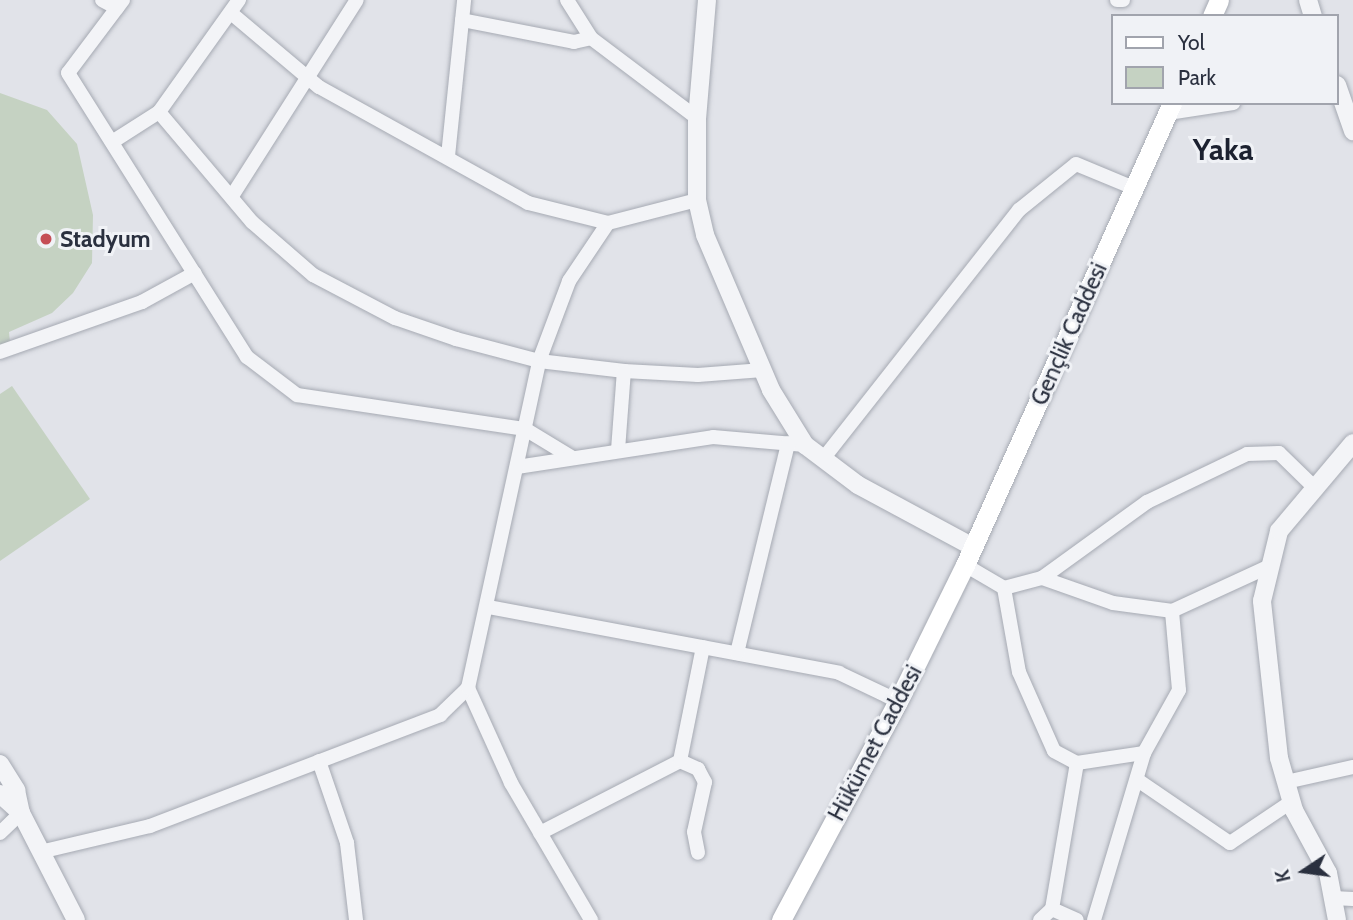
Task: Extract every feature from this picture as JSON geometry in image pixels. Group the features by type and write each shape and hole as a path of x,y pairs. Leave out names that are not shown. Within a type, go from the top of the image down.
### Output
{"main road":[{"name":"Gençlik Caddesi","path":"969,556 1170,108"},
{"name":"Hükümet Caddesi","path":"787,918 898,702 969,556"}],"street":[{"path":"102,0 120,4 68,73 247,357 297,395 525,429 571,457"},
{"path":"112,142 159,111 239,0"},
{"path":"232,196 310,79 357,0"},
{"path":"448,156 464,0"},
{"path":"567,0 591,38 696,118"},
{"path":"707,0 696,118 697,200 705,235 796,444 737,653"},
{"path":"1117,0 1123,0"},
{"path":"231,13 310,79 528,203 608,223 697,200"},
{"path":"462,20 574,42 591,38"},
{"path":"1342,88 1353,131"},
{"path":"1170,108 1208,105"},
{"path":"159,111 252,222 313,275 396,318 539,361 624,371 698,375 763,370"},
{"path":"823,459 1019,210 1076,164 1134,188"},
{"path":"40,852 150,825 440,715 467,688 488,607 539,361 569,281 608,223"},
{"path":"0,352 142,302 195,272"},
{"path":"618,450 624,371"},
{"path":"517,467 713,437 796,444 969,556 1004,589 1019,672 1054,751 1077,763 1144,753"},
{"path":"1337,920 1328,873 1292,802 1279,758 1262,601 1279,531 1350,452"},
{"path":"1004,589 1042,578 1147,502 1247,454 1279,453 1315,488"},
{"path":"1042,578 1113,603 1172,611 1270,566"},
{"path":"488,607 839,673 898,702"},
{"path":"1094,920 1139,780 1144,753 1179,690 1172,611"},
{"path":"680,761 703,647"},
{"path":"467,688 511,783 591,920"},
{"path":"319,761 347,844 356,920"},
{"path":"540,833 680,761"},
{"path":"680,761 698,769 705,782 695,832 698,853"},
{"path":"1040,920 1052,909 1077,763"},
{"path":"0,764 16,790 21,813 76,920"},
{"path":"1286,782 1353,767"},
{"path":"1139,780 1230,843 1292,802"},
{"path":"0,794 21,813"},
{"path":"0,833 21,813"},
{"path":"1333,898 1353,899"},
{"path":"1052,909 1077,920"}],"green space":[{"name":"Stadyum","path":"0,93 47,110 77,144 93,215 92,263 73,293 52,313 9,332 10,343 0,345"},
{"path":"12,386 90,499 0,561 0,394"}],"place":[{"name":"Stadyum","path":"46,239"}],"district":[{"name":"Yaka","path":"1223,150"}]}
